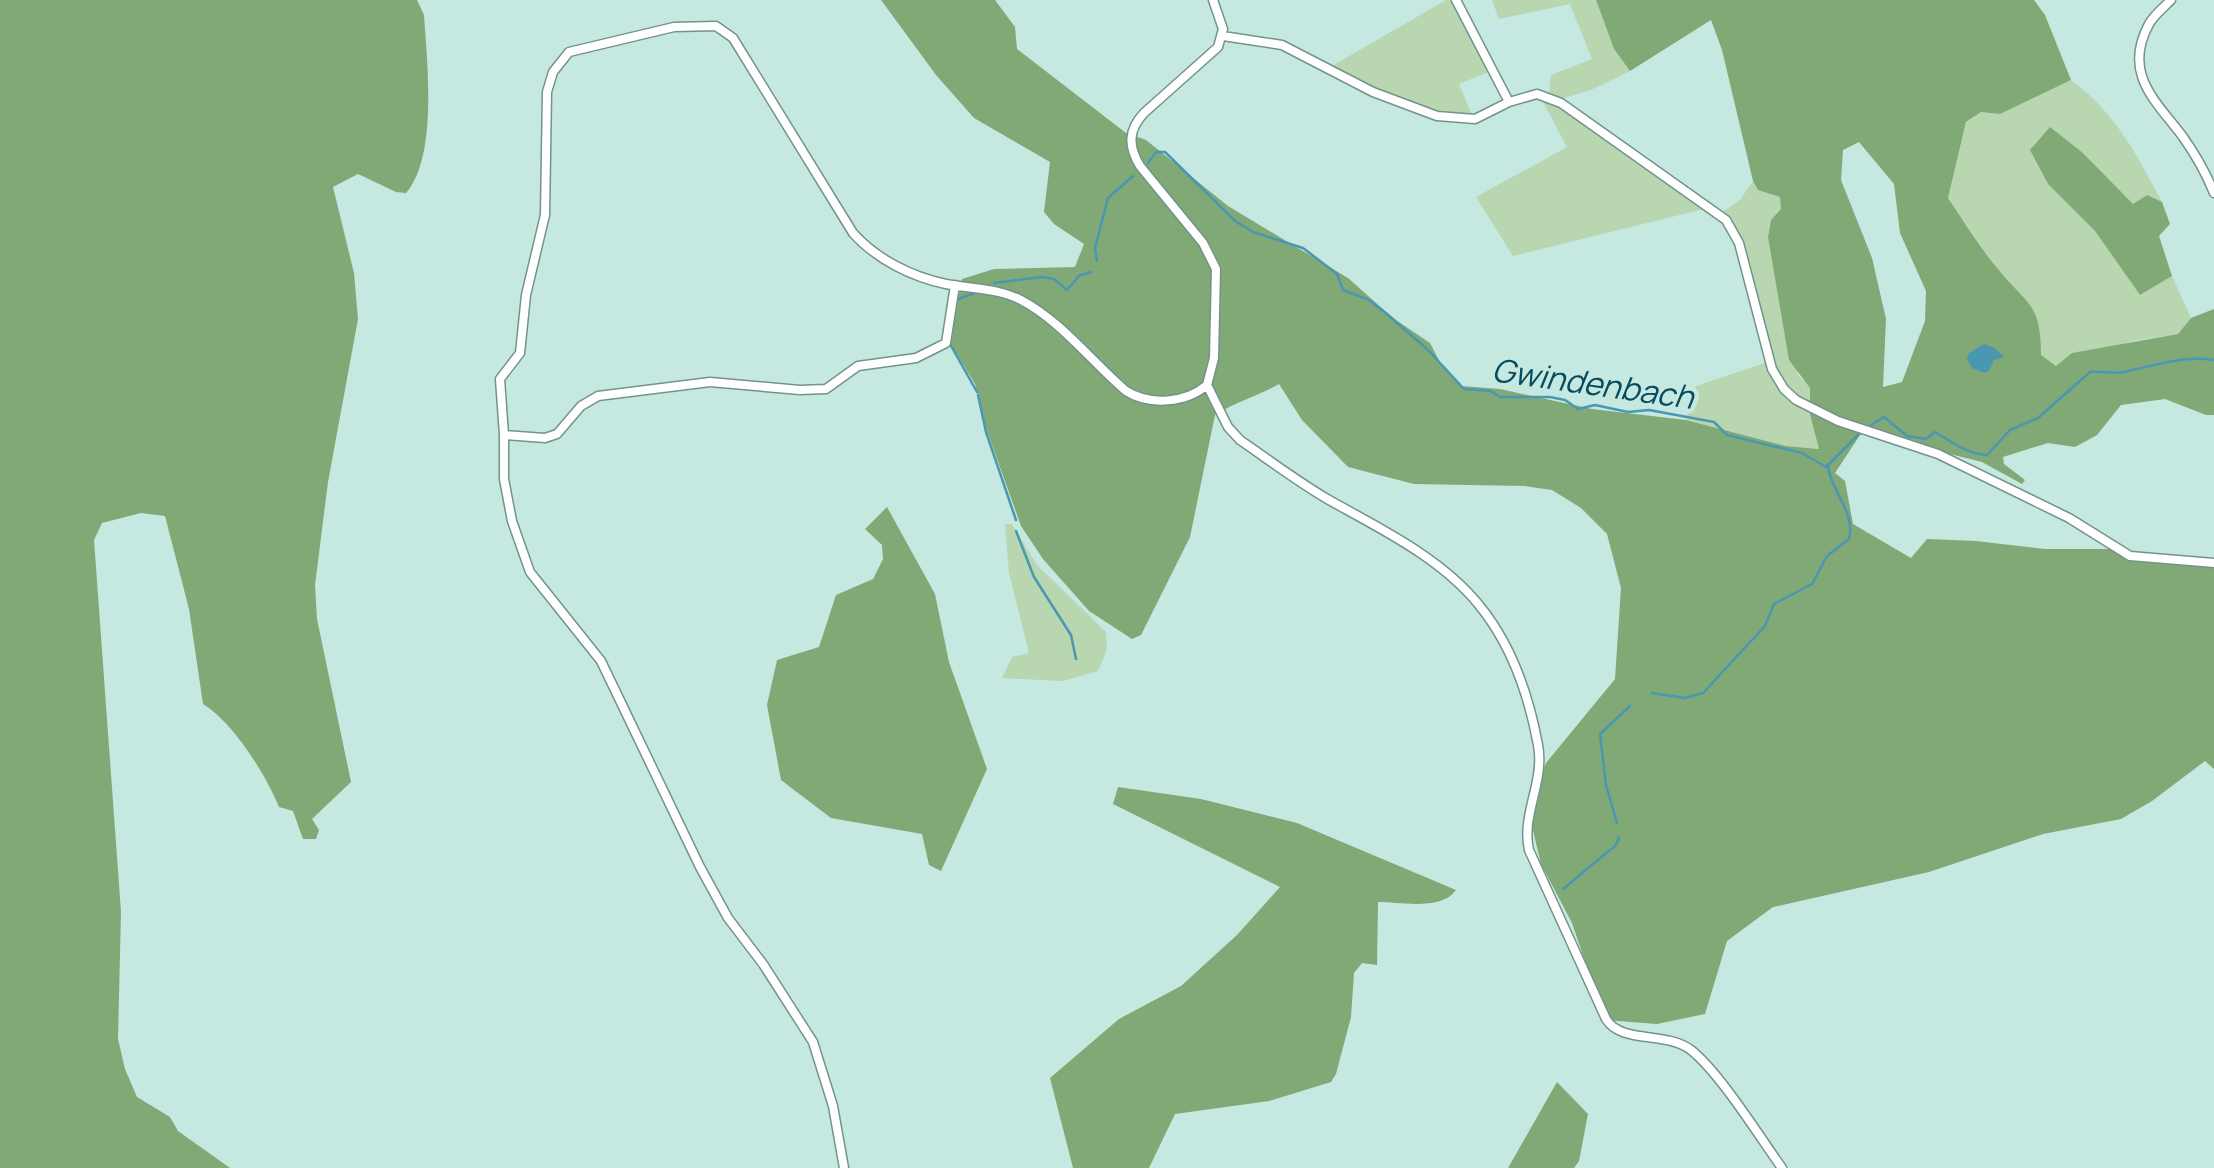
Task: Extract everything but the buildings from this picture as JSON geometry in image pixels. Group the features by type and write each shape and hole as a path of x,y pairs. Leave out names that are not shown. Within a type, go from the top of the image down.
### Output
{"street":[{"path":"844,1168 833,1106 813,1042 718,901 601,660 530,572 512,521 504,478 500,379 520,353 526,295 547,196 546,92 553,72 569,52 674,27 705,24 724,31 741,50 862,243 892,264 955,285 1006,294 1033,307 1132,395 1168,400 1196,393 1207,385 1214,358 1216,269 1204,242 1140,166 1130,137 1139,119 1209,58 1223,36 1213,0"},
{"path":"1456,0 1509,102"},
{"path":"2170,0 2150,22 2143,44 2142,76 2155,105 2183,137 2214,192"},
{"path":"1223,36 1282,45 1373,92 1437,116 1474,119 1537,94 1561,104 1730,224 1739,242 1772,370 1796,400 1838,421 1938,454 2069,518 2130,556 2214,564"},
{"path":"504,435 545,438 556,434 582,406 598,396 710,382 826,389 858,366 916,358 946,343 955,285"},
{"path":"1207,385 1228,427 1240,440 1426,557 1467,591 1492,620 1516,670 1540,755 1540,774 1526,827 1528,850 1606,1019 1618,1032 1655,1036 1690,1049 1782,1168"}],"green space":[{"path":"0,0 417,0 424,15 427,133 416,177 406,193 358,174 333,187 354,273 358,319 328,482 315,585 317,619 351,782 312,819 319,830 316,839 303,839 293,811 279,807 247,750 226,723 203,704 189,609 165,516 141,513 102,523 94,540 121,912 118,1039 137,1097 170,1117 178,1131 230,1168 0,1168"},
{"path":"881,0 995,0 1015,27 1017,49 1126,133 1146,140 1228,206 1348,278 1393,318 1430,343 1442,366 1462,386 1500,389 1592,409 1686,420 1786,446 1819,449 1810,414 1810,388 1789,360 1768,237 1771,220 1781,209 1780,197 1758,190 1753,181 1722,50 1711,20 1630,71 1614,49 1596,0 2034,0 2045,15 2071,80 2000,114 1981,112 1966,122 1948,198 1991,261 2030,306 2038,324 2041,355 2056,366 2072,353 2178,334 2191,318 2214,309 2214,415 2165,399 2121,405 2097,435 2075,447 2048,443 2003,457 2004,464 2025,480 2022,484 1982,462 1862,432 1835,473 1845,481 1853,524 1911,558 1927,539 2045,549 2110,549 2214,561 2214,769 2205,761 2121,819 2043,834 1929,872 1773,907 1727,941 1705,1014 1657,1024 1605,1020 1572,923 1541,864 1531,801 1546,763 1615,679 1621,588 1607,534 1581,508 1552,490 1414,484 1348,467 1302,420 1279,384 1215,415 1190,537 1141,635 1132,639 1089,611 1043,559 1021,526 986,428 975,384 950,343 962,279 994,269 1075,267 1084,244 1054,224 1044,212 1050,162 974,118 936,75","holes":["1859,142 1894,184 1900,233 1926,291 1925,321 1902,382 1883,387 1886,319 1872,258 1841,180 1843,150"]},
{"path":"1446,0 1460,0 1496,69 1459,84 1474,120 1434,118 1325,70"},
{"path":"1492,0 1596,0 1614,49 1630,71 1591,90 1560,99 1704,209 1513,256 1476,197 1567,147 1541,98 1549,94 1551,75 1592,59 1570,4 1499,19"},
{"path":"2071,80 2113,120 2162,202 2147,195 2133,204 2083,153 2051,128 2031,150 2048,184 2095,231 2140,295 2172,276 2191,318 2178,334 2132,341 2057,367 2040,355 2038,324 2030,306 1991,260 1948,197 1966,123 1981,112 2000,114"},
{"path":"2050,127 2083,153 2133,204 2147,195 2162,202 2170,224 2159,236 2172,276 2140,295 2095,231 2048,184 2030,150"},
{"path":"1753,181 1758,190 1780,196 1781,209 1771,220 1768,237 1798,375 1810,387 1810,414 1820,449 1786,446 1686,420 1696,386 1765,363 1736,245 1729,229 1716,216 1740,200"},
{"path":"887,507 935,594 949,662 987,769 941,871 929,865 922,834 831,818 781,780 767,705 777,660 819,647 836,595 873,579 883,559 882,545 865,529"},
{"path":"1005,524 1012,524 1037,565 1106,632 1107,649 1098,671 1063,681 1002,678 1012,657 1029,653 1009,573"},
{"path":"1118,787 1201,799 1297,823 1456,890 1450,897 1431,903 1378,902 1377,965 1362,963 1354,973 1351,1017 1331,1082 1269,1101 1175,1114 1149,1168 1073,1168 1050,1078 1119,1019 1181,986 1237,935 1280,887 1113,804"},
{"path":"1557,1082 1588,1114 1579,1161 1574,1168 1508,1168"}],"water":[{"path":"1984,344 2004,357 1994,360 1984,373 1972,368 1967,359 1969,353"}],"waterway":[{"name":"Gwindenbach","path":"1148,163 1156,152 1165,152 1235,221 1253,232 1303,248 1337,274 1343,290 1369,300 1387,314 1464,389 1491,391 1500,397 1550,397 1565,400 1578,409 1595,405 1628,412 1649,410 1714,422 1727,435 1802,453 1826,467 1861,432"},
{"name":"Gwindenbach","path":"1097,261 1095,248 1108,198 1133,176"},
{"path":"994,283 1043,277 1054,279 1067,290 1079,276 1091,272"},
{"path":"956,303 980,291"},
{"path":"950,344 977,392"},
{"name":"Gwindenbach","path":"1871,425 1884,417 1907,436 1926,439 1935,432 1967,450 1987,455 2010,430 2038,418 2090,372 2120,373 2180,360 2214,360"},
{"path":"978,395 986,432 1016,520"},
{"path":"1652,693 1685,698 1703,693 1765,626 1774,604 1812,584 1827,556 1849,539 1849,521 1828,467"},
{"path":"1016,531 1034,577 1071,635 1076,659"},
{"path":"1617,823 1606,785 1600,734 1630,706"},
{"path":"1563,889 1616,845 1619,837"}]}
